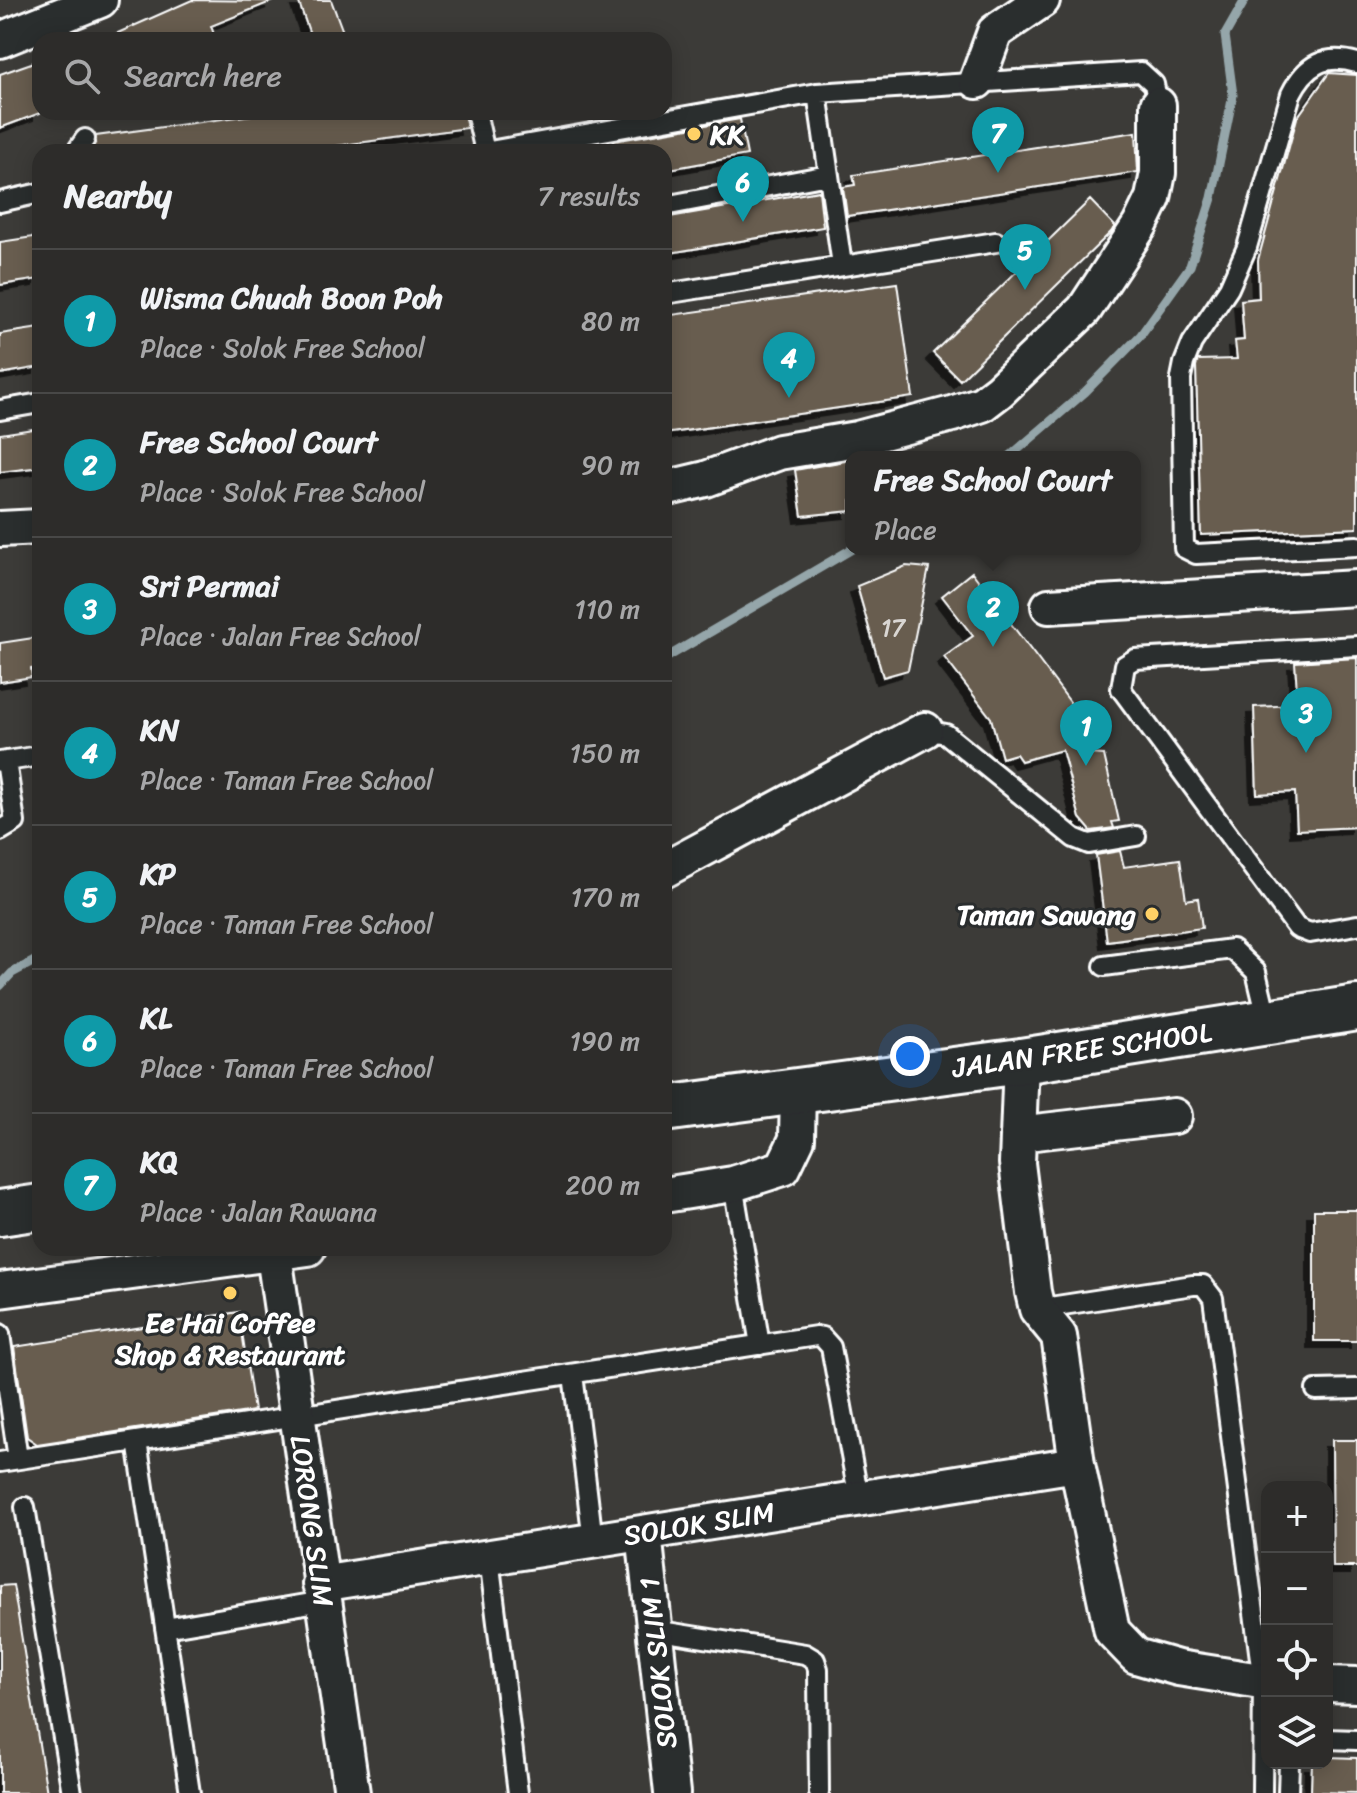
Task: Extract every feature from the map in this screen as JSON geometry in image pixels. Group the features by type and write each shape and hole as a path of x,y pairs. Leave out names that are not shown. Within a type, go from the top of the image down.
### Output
{"street":[{"path":"0,40 100,0"},
{"path":"977,81 995,32 1042,0"},
{"path":"672,487 706,479 779,452 857,439 952,414 982,404 999,391 1084,310 1140,225 1153,198 1158,173 1158,105"},
{"path":"0,529 32,527"},
{"path":"1049,606 1357,588"},
{"path":"672,866 925,730"},
{"name":"JALAN FREE SCHOOL","path":"672,1108 1021,1061 1357,1008"},
{"path":"1021,1061 1017,1163 1037,1309 1059,1336 1077,1464 1112,1631 1136,1656 1178,1668 1261,1681"},
{"path":"672,1194 733,1184 783,1168 793,1154 798,1129 798,1089"},
{"path":"1018,1134 1174,1116"},
{"path":"0,1213 32,1208"},
{"path":"0,1290 239,1256"},
{"name":"LORONG SLIM","path":"275,1256 352,1793"},
{"name":"SOLOK SLIM","path":"321,1592 489,1558 1077,1464"},
{"name":"SOLOK SLIM 1","path":"644,1533 672,1793"},
{"path":"1333,1684 1357,1685"}],"lane":[{"path":"1357,63 1333,58 1314,64 1300,77 1291,94 1247,247 1229,288 1192,343 1181,378 1184,548 1196,554 1357,546"},
{"path":"672,119 817,93 1141,72 1154,84 1158,105"},
{"path":"817,93 842,265"},
{"path":"478,120 483,144"},
{"path":"530,144 665,120"},
{"path":"672,204 828,175"},
{"path":"0,202 32,195"},
{"path":"672,293 996,242"},
{"path":"0,410 32,404"},
{"path":"1357,646 1135,659 1125,665 1121,689 1297,928 1310,933 1357,925"},
{"path":"925,730 946,734 1074,838 1089,844 1136,836"},
{"path":"0,831 12,827 16,815 3,761 32,757"},
{"path":"1104,966 1232,949 1243,955 1256,972 1268,1022"},
{"path":"733,1184 760,1345"},
{"path":"1037,1309 1193,1285 1203,1285 1213,1298 1261,1652"},
{"path":"0,1334 9,1460 816,1336 828,1341 859,1499"},
{"path":"573,1374 593,1541"},
{"path":"1316,1390 1357,1389"},
{"path":"137,1441 190,1793"},
{"path":"25,1507 72,1793"},
{"path":"489,1558 518,1793"},
{"path":"165,1628 321,1592"},
{"path":"654,1630 805,1654 815,1660 818,1669 819,1793"},
{"path":"1262,1793 1265,1697"},
{"path":"1333,1739 1357,1740"},
{"path":"1288,1793 1289,1769"}],"building":[{"path":"192,0 273,1 211,26 213,32 120,32"},
{"path":"298,0 331,0 343,32 309,32"},
{"path":"32,63 32,116 0,128 0,74"},
{"path":"1329,73 1357,75 1357,528 1201,535 1196,366 1198,360 1237,359 1235,341 1244,340 1241,300 1259,298 1258,260 1297,118"},
{"name":"KK","path":"740,119 747,155 672,169 672,144 614,144 614,141"},
{"path":"215,120 466,120 467,128 350,144 94,144 96,136"},
{"path":"1136,132 1138,172 847,216 843,187 855,185 853,175"},
{"path":"819,191 823,227 672,253 672,217"},
{"path":"1090,200 1115,226 1111,232 960,380 933,353"},
{"path":"32,237 32,280 0,285 0,242"},
{"path":"897,283 913,397 672,433 672,315"},
{"path":"32,329 32,368 0,374 0,334"},
{"path":"32,429 32,468 0,472 0,434"},
{"path":"845,461 845,512 802,516 795,470"},
{"path":"906,566 929,568 908,670 883,677 857,586"},
{"path":"972,572 1070,702 1087,754 1104,755 1119,821 1112,822 1114,828 1091,831 1080,818 1062,750 1021,761 1016,754 1002,758 991,718 944,657 973,636 942,596"},
{"path":"32,638 32,677 0,682 0,643"},
{"path":"1357,658 1357,827 1297,830 1295,792 1257,794 1254,707 1298,705 1295,662"},
{"name":"Taman Sawang","path":"1120,851 1124,867 1180,859 1186,900 1198,898 1202,928 1107,941 1096,855"},
{"path":"1314,1210 1357,1210 1357,1341 1314,1341"},
{"path":"239,1312 254,1411 37,1444 27,1437 14,1347"},
{"path":"1332,1440 1357,1440 1357,1567 1333,1567"},
{"path":"13,1585 47,1793 0,1793 0,1586"},
{"path":"1333,1757 1357,1758 1357,1793 1311,1792 1312,1769 1333,1769"}],"waterway":[{"path":"1016,451 1085,392 1140,336 1190,266 1212,198 1233,95 1225,35 1245,0"},
{"path":"672,654 845,553"},
{"path":"0,986 12,973 32,962"}],"place":[{"name":"KK","path":"694,134"},
{"name":"KQ","path":"998,173"},
{"name":"KL","path":"743,222"},
{"name":"KP","path":"1025,290"},
{"name":"KN","path":"789,398"},
{"name":"Free School Court","path":"993,647"},
{"name":"Sri Permai","path":"1306,753"},
{"name":"Wisma Chuah Boon Poh","path":"1086,766"},
{"name":"Taman Sawang","path":"1152,914"},
{"name":"Ee Hai Coffee Shop & Restaurant","path":"230,1293"}]}
